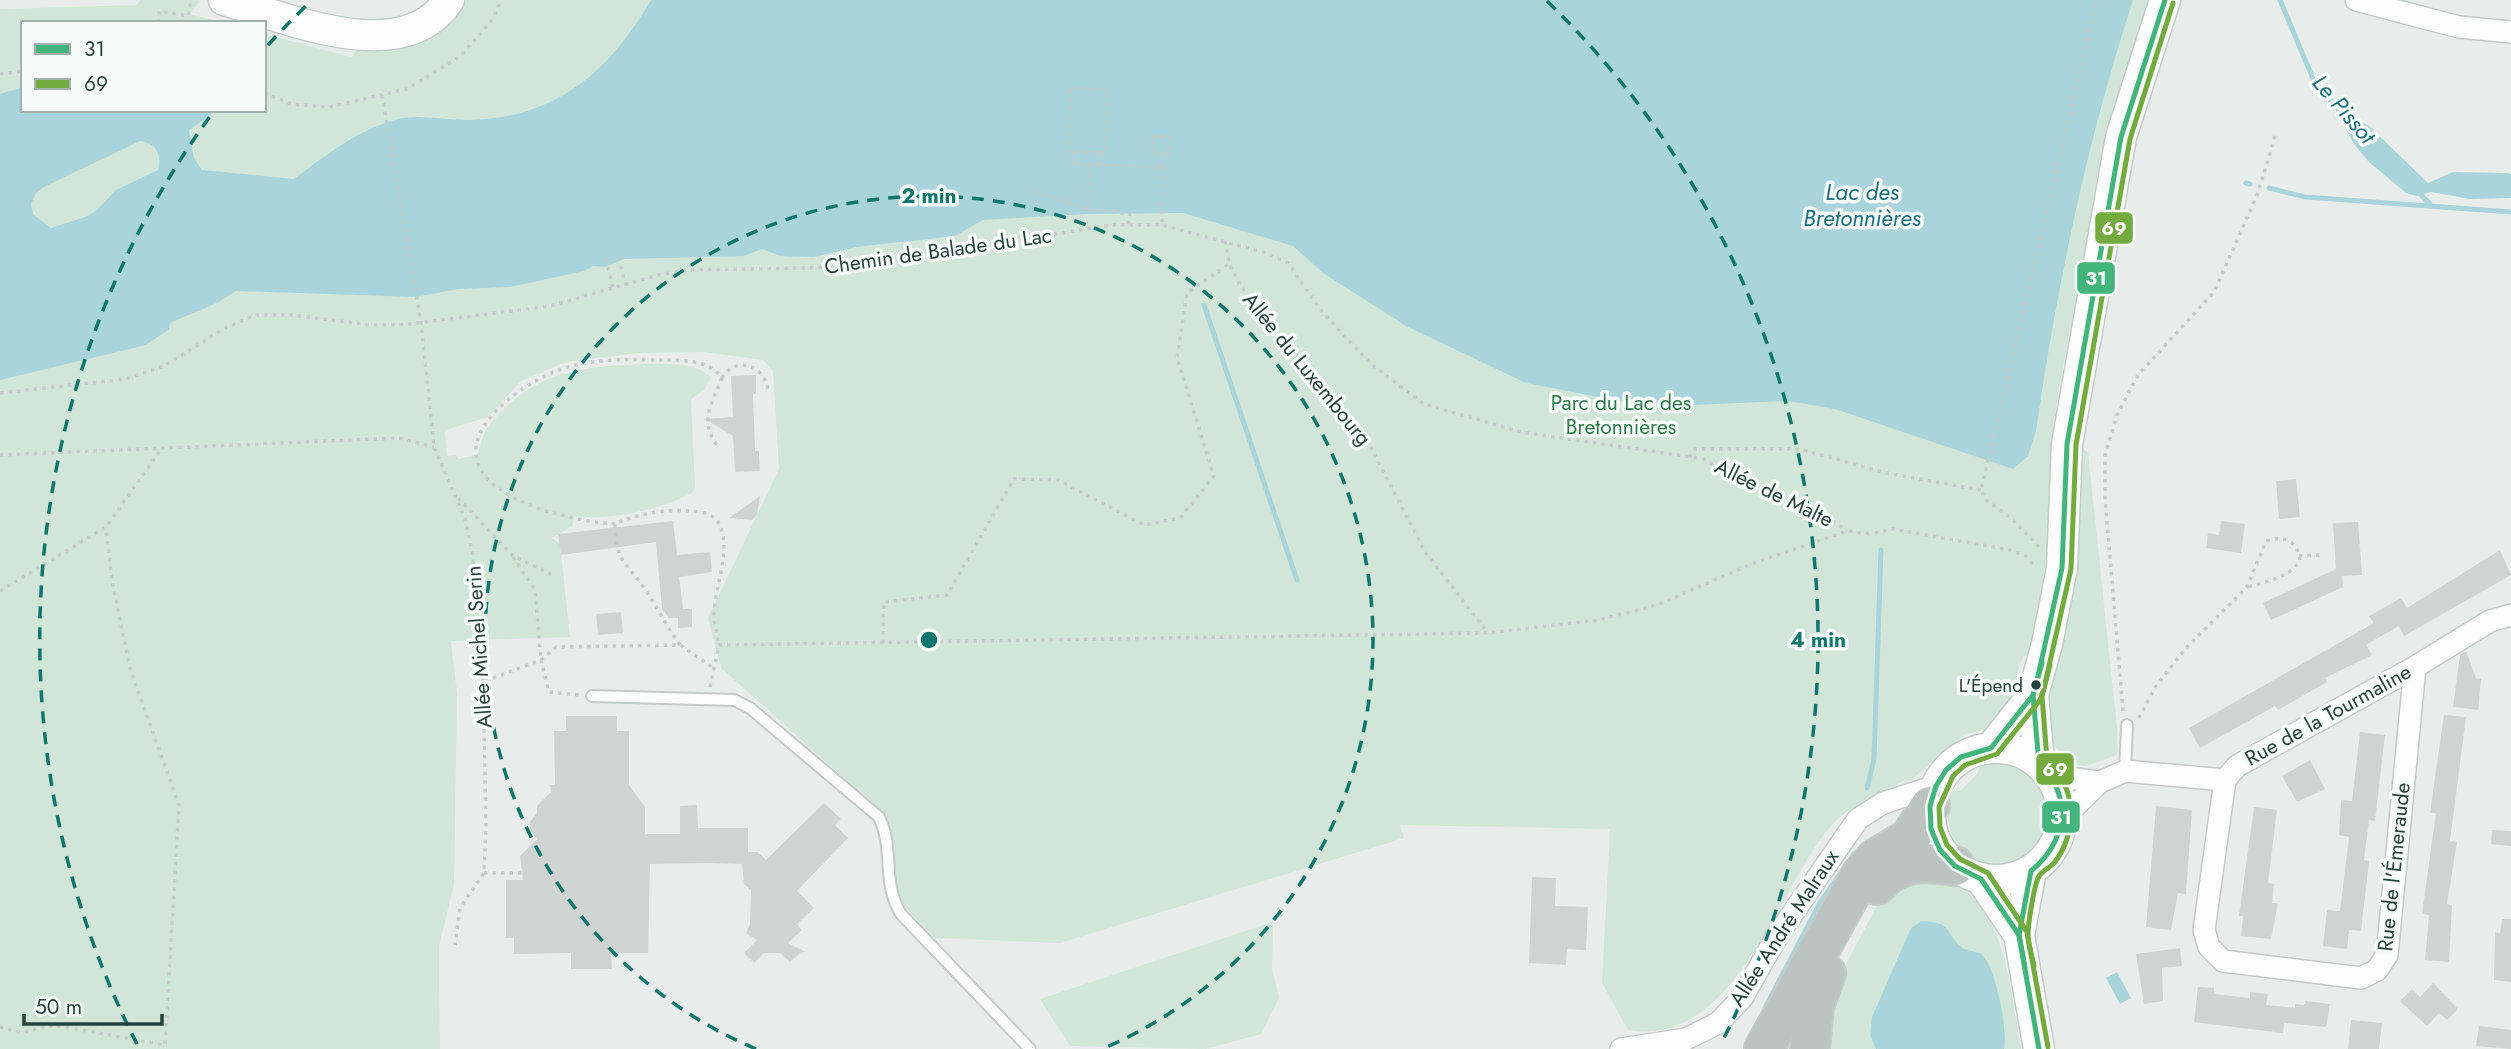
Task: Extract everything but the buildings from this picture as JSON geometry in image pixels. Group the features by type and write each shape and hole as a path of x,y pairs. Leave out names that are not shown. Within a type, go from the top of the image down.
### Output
{"highway":[{"path":"1764,1049 1861,875 1875,859 1910,838 1933,796"},
{"path":"1810,1049 1810,1021 1818,992 1878,883 1892,871 1912,863 1968,873"}],"street":[{"path":"223,0 371,37 412,29 431,18 449,0"},
{"path":"1991,748 2033,695 2047,644 2062,568 2067,444 2121,137 2165,0"},
{"path":"2356,0 2459,27 2511,32"},
{"name":"Rue de la Tourmaline","path":"2063,818 2100,782 2124,771 2225,780 2237,765 2415,667 2490,621 2511,615"},
{"name":"Rue de l'Émeraude","path":"2225,780 2204,930 2208,947 2223,961 2361,978 2377,970 2386,955 2415,667"},
{"path":"1968,873 2015,878 2031,872 2047,858 2058,839 2063,818 2061,797 2045,770 2033,695"},
{"path":"2019,935 1968,873 1940,849 1931,829 1933,796 1946,770 1961,757 1991,748 2016,750 2045,770 2100,782"},
{"name":"Allée André Malraux","path":"1621,1049 1686,1039 1718,1023 1742,998 1777,936 1857,819 1877,806 1933,796"},
{"path":"2031,872 2019,935 2039,1049"}],"lane":[{"path":"592,696 734,700 750,708 879,817 886,832 890,897 901,914 1030,1049"},
{"path":"2124,771 2127,725"}],"path":[{"path":"159,21 159,11 188,16 191,0"},
{"path":"266,94 291,104 308,107 353,103 407,89 459,57 490,23 502,0"},
{"path":"2042,556 2026,533 1985,499 1981,490 2097,0"},
{"path":"0,74 21,71"},
{"path":"1070,89 1108,90 1106,152 1100,152 1068,151 1070,89"},
{"name":"Allée Michel Serin","path":"382,95 421,322 434,447 456,497 472,551 485,681 484,873"},
{"path":"2276,132 2250,214 2214,292 2138,375 2117,415 2105,455 2105,498 2120,703 2127,725 2142,715 2156,686 2186,648 2247,587 2266,541 2276,538 2288,540 2299,556"},
{"path":"1153,137 1170,137 1170,154 1163,154 1153,153 1153,137"},
{"path":"1073,151 1072,164 1163,167"},
{"path":"1100,152 1100,165"},
{"path":"1162,225 1163,154"},
{"path":"1088,209 1090,165"},
{"path":"1035,192 1088,209 1130,214 1128,225"},
{"name":"Chemin de Balade du Lac","path":"0,393 145,374 164,366 225,328 256,316 292,315 370,325 421,322 550,306 689,270 854,267 970,246 1128,225 1162,225 1225,241"},
{"name":"Allée du Luxembourg","path":"1225,241 1229,264 1240,285 1367,440 1425,552 1488,633"},
{"name":"Allée de Malte","path":"1225,241 1288,263 1322,312 1372,365 1424,404 1521,432 1714,463 1725,472 1828,517 1846,531"},
{"path":"618,258 626,285"},
{"path":"606,259 612,289"},
{"path":"883,643 884,602 947,595 1014,479 1058,480 1144,525 1180,518 1214,476 1177,358 1187,293 1229,264"},
{"path":"708,700 712,667 719,645 714,616 723,553 722,533 717,519 708,513 673,509 615,524 565,519 510,495 487,480 478,467 474,452 478,435 499,408 545,376 580,364 672,360 710,367 722,378"},
{"path":"717,445 708,433 707,421 709,407 722,378 735,367 761,370 767,378 768,391"},
{"path":"0,455 399,438 434,447"},
{"path":"0,591 106,527 162,447"},
{"path":"1689,457 1695,449 1800,449 1886,473 1981,490"},
{"path":"456,497 513,556 535,590 541,660 549,692 592,696"},
{"path":"615,524 621,562 645,588 662,620 680,645 712,667"},
{"path":"0,1027 21,1033 54,1024 165,1045 179,805 130,668 112,581 106,527"},
{"path":"719,645 1488,633 1598,620 1657,605 1754,564 1846,531 1869,534 1893,529 2010,550 2026,556 2033,565"},
{"path":"2299,556 2322,555"},
{"path":"513,556 555,576"},
{"path":"2247,587 2295,569 2299,556"},
{"path":"485,681 541,660 556,647 680,645"},
{"path":"455,945 460,908 484,873 525,873"}],"green space":[{"name":"Parc du Lac des Bretonnières","path":"140,0 198,0 200,1 190,14 216,21 21,21 21,112 266,112 266,35 351,57 362,45 460,0 2151,0 2109,136 2060,382 2051,442 2050,540 2030,656 2023,656 2016,677 2022,680 2010,706 1988,729 1965,734 1911,780 1903,781 1867,800 1834,823 1814,849 1752,955 1727,988 1699,1014 1666,1029 1628,1030 1602,983 1610,829 1400,825 1404,838 1060,943 935,938 908,910 897,891 893,841 881,811 721,668 708,618 779,469 773,371 763,360 704,352 637,353 566,362 521,381 488,417 445,430 447,456 455,455 459,459 478,454 487,429 494,419 520,395 554,377 590,368 673,364 690,366 711,377 704,390 691,399 695,487 692,493 666,504 635,512 603,517 575,516 572,526 552,538 560,544 570,637 451,641 457,693 454,885 439,946 440,1049 0,1049 0,9 137,5"},
{"path":"2078,447 2088,452 2117,728 2117,755 2086,766 2069,764 2052,743 2047,700 2064,626"},
{"path":"2006,762 2026,771 2042,786 2048,800 2049,827 2038,848 2020,860 1998,865 1977,861 1959,847 1949,824 1951,791 1960,791 1977,774 1981,763"},
{"path":"1904,878 1935,879 1953,883 1971,896 1985,913 2004,957 2021,1049 1823,1049 1827,1000 1881,898"},
{"path":"1273,922 1272,968 1279,998 1261,1034 1206,1049 1070,1046 1040,999"}],"water":[{"name":"Lac des Bretonnières","path":"651,0 2133,0 2101,107 2075,214 2036,431 2028,456 2013,469 1835,409 1788,401 1670,406 1609,399 1526,383 1406,326 1323,273 1293,246 1183,213 1087,214 983,220 955,236 856,247 814,257 781,256 762,249 743,256 624,259 605,267 593,266 584,271 510,287 458,289 416,297 236,291 219,302 170,323 169,329 146,345 0,380 0,94 21,88 21,112 212,112 189,130 194,158 202,170 294,179 354,137 395,120 413,117 470,120 529,111 577,86 617,49","holes":["140,141 151,145 159,155 158,170 116,190 96,211 51,228 33,214 31,204 36,193 46,186"]},
{"path":"2354,118 2369,126 2428,183 2453,172 2507,173 2511,174 2511,198 2470,199 2431,192 2416,196 2406,193 2369,162 2354,144 2345,127"},
{"path":"1921,921 1945,927 1957,943 1965,949 1981,954 1988,963 2000,1001 2004,1049 1876,1049 1870,1035 1872,1017 1911,928"},
{"path":"2117,972 2131,998 2120,1004 2106,978"}],"waterway":[{"name":"Le Pissot","path":"2280,0 2314,81 2353,126"},
{"name":"Le Pissot","path":"2246,183 2250,184"},
{"name":"Le Pissot","path":"2269,188 2305,197 2511,212"},
{"name":"Le Pissot","path":"2416,190 2430,204"},
{"path":"1204,305 1297,580"},
{"path":"1867,788 1874,759 1881,550"},
{"path":"1765,1008 1820,903 1854,854"}],"transit line":[{"name":"31","path":"2039,1049 2019,935 1981,879 1955,866 1940,850 1931,829 1930,806 1936,786 1946,770 1961,757 1991,748 2033,695 2036,685 2062,568 2067,444 2121,137 2165,0"},
{"name":"69","path":"2048,1047 2027,932 1988,873 1960,859 1947,845 1940,827 1939,807 1953,776 1965,765 1997,754 2040,700 2044,688 2071,569 2076,445 2130,139 2173,3"},
{"name":"31","path":"2025,968 2019,935 2031,871 2052,847 2061,819 2057,791 2039,764 2033,695 2042,663"},
{"name":"69","path":"2034,966 2028,935 2035,887 2039,876 2055,862 2062,850 2070,823 2064,783 2047,760 2042,696 2050,665"}],"place":[{"name":"L'Épend","path":"2036,685"}]}
